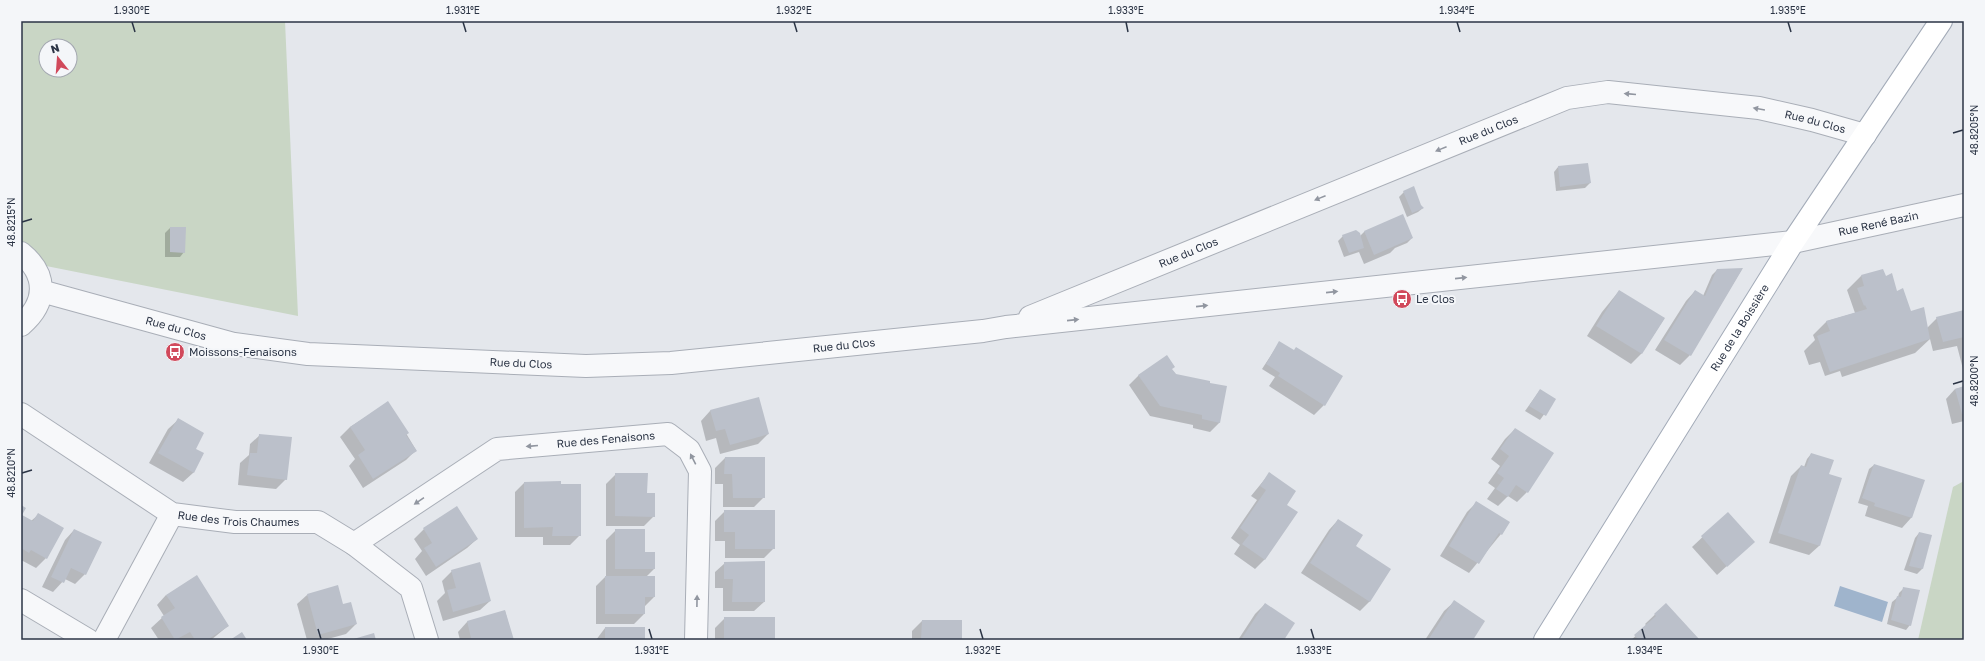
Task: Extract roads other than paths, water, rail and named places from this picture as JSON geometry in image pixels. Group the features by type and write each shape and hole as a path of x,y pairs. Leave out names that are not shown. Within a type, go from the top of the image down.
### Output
{"main road":[{"name":"Rue de la Boissière","path":"1545,640 1793,242 1941,21"}],"street":[{"name":"Rue du Clos","path":"1006,326 1567,98 1608,92 1759,108 1812,120 1865,135"},
{"name":"Rue René Bazin","path":"1793,242 1964,205"},
{"name":"Rue du Clos","path":"41,291 234,344 308,354 586,366 671,363 983,331 1006,326 1793,242"},
{"path":"21,253 32,262 39,276 41,291 38,305 31,316 21,325"},
{"path":"1129,277 1124,287 1124,298 1134,313"},
{"name":"Rue des Trois Chaumes","path":"21,414 172,514 235,522 318,522 354,544 410,588 427,640"},
{"name":"Rue des Fenaisons","path":"354,544 497,449 668,434 689,450 700,471 696,640"},
{"path":"104,640 172,514"},
{"path":"21,600 88,640"}],"water":[{"path":"1840,586 1888,602 1882,622 1834,606"}],"place":[{"name":"Le Clos","path":"1402,299"},
{"name":"Moissons-Fenaisons","path":"175,352"}]}
